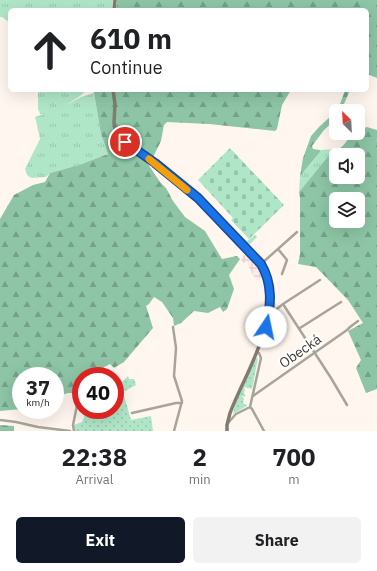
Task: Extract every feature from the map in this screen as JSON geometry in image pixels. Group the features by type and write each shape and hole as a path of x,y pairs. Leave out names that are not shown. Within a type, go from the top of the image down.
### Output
{"street":[{"path":"113,92 115,128 125,142 152,161 198,198 261,264 268,278 270,297 268,316 263,337 233,404 227,425 227,431"},
{"path":"261,264 296,232"},
{"path":"278,249 287,260 282,274"},
{"path":"268,316 320,280"},
{"path":"300,328 342,302"},
{"path":"284,304 347,405"},
{"name":"Obecká","path":"252,396 358,321"},
{"path":"173,327 176,348 174,376 182,403 174,431"},
{"path":"256,352 259,353 261,358 250,407 264,431"},
{"path":"132,413 182,403"},
{"path":"227,425 236,414 250,407"},
{"path":"74,419 74,431"},
{"path":"0,420 70,431"}],"shaded area":[{"path":"247,252 264,274 257,281 247,262 244,263 241,260"}],"green space":[{"path":"0,0 113,0 112,8 8,8 8,22 0,17"},
{"path":"117,0 377,0 377,78 369,75 369,8 116,8"},
{"path":"38,92 85,92 65,106 81,97 94,93 101,134 108,154 79,165 50,173 46,177 31,178 27,175 25,169 40,139 35,117 43,114 40,114 38,109"},
{"path":"93,92 290,92 282,105 277,129 275,131 209,124 167,122 164,125 161,141 153,160 149,157 146,161 185,217 205,231 222,259 237,256 240,259 229,275 234,289 227,309 223,312 220,307 208,313 194,311 181,323 174,326 173,318 162,302 154,297 146,306 153,328 124,362 116,367 113,367 110,364 104,367 72,367 72,393 64,394 64,367 12,367 12,410 0,411 0,219 14,195 33,185 45,182 50,173 79,165 108,154 101,134"},
{"path":"344,92 349,92 344,104 340,104"},
{"path":"329,118 329,125 312,146 313,149 320,150 320,152 300,176 303,158 311,136"},
{"path":"365,128 377,130 377,389 366,393 356,368 361,360 348,331 363,323 348,300 316,267 298,264 300,254 299,192 329,155 329,184 365,184 365,148 340,148 347,140 365,140"},
{"path":"230,148 284,205 249,239 231,220 233,218 198,180"},
{"path":"329,149 329,155 299,192 300,176 320,152 320,150"},
{"path":"255,235 257,237 249,245 246,243 245,244 239,237 247,241"},
{"path":"256,358 258,358 252,389 244,387 245,397 242,397 244,398 243,403 247,405 233,414 235,405"},
{"path":"128,376 129,379 134,379 136,385 124,391 124,380"},
{"path":"124,396 131,420 151,416 153,431 75,431 74,425 82,422 83,419 124,419"},
{"path":"0,425 14,426 14,431 0,431"}],"slow traffic":[{"path":"149,159 187,190"}],"route":[{"path":"125,142 155,163 198,198 261,264 268,278 270,287 266,327"}]}
